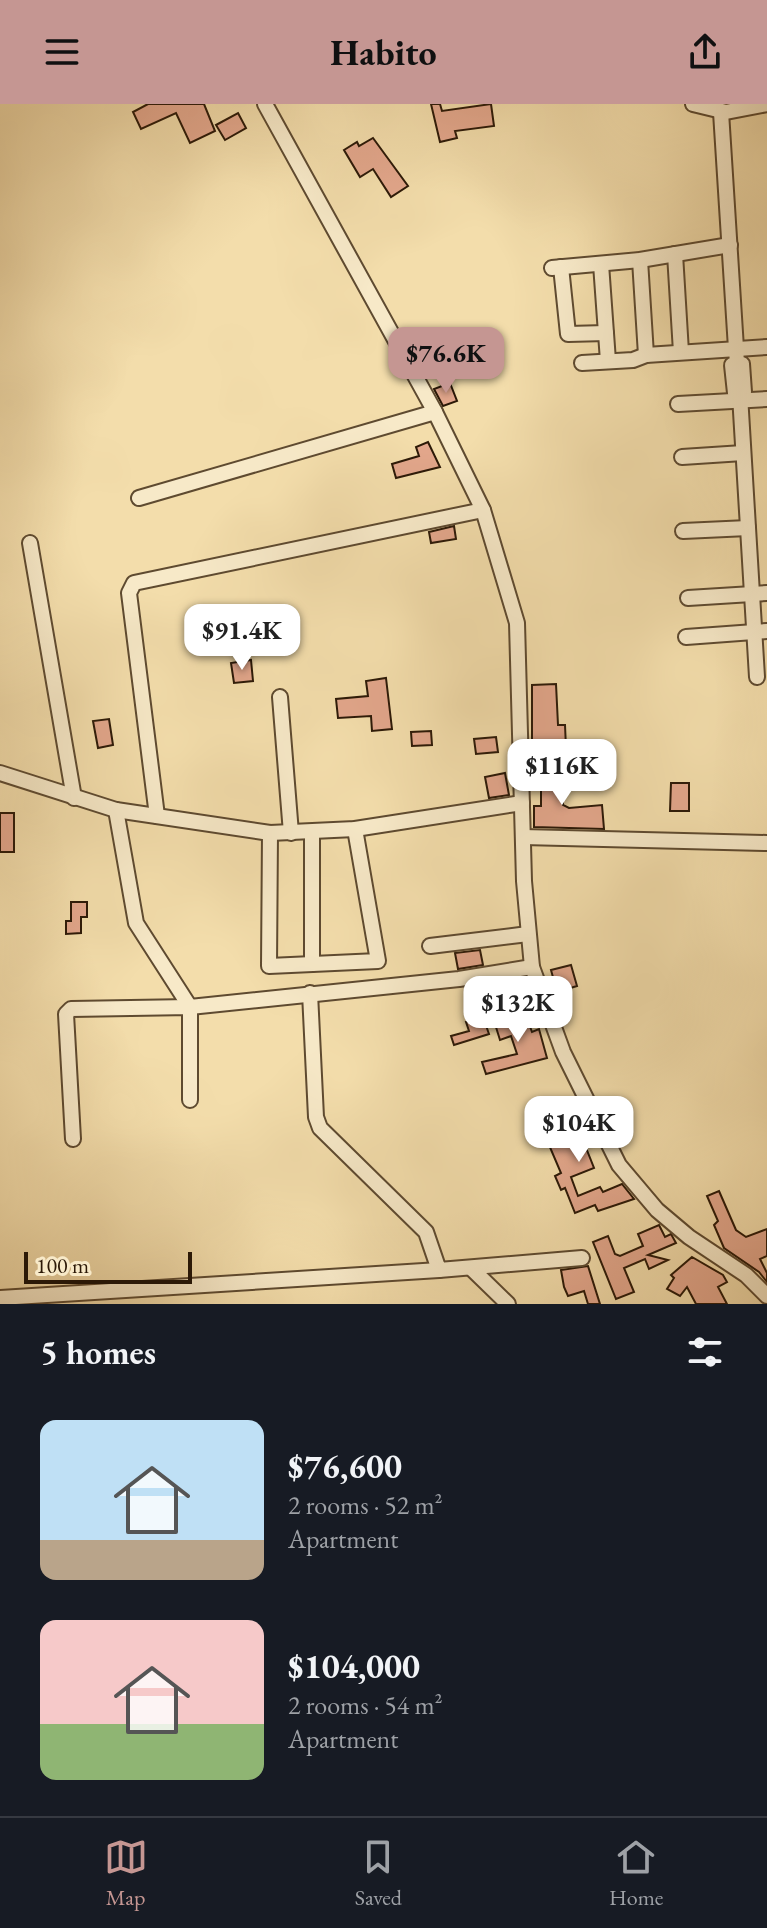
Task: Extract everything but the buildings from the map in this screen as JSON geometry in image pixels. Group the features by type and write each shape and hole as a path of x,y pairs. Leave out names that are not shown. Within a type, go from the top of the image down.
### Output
{"street":[{"path":"265,104 435,412 483,510 517,623 523,837 532,967 563,1052 619,1165 657,1210 689,1237 746,1275 767,1296"},
{"path":"693,104 721,112 767,104"},
{"path":"721,112 737,349 737,364 732,365 733,379 735,393 740,398 748,528 760,594 762,655 757,677"},
{"path":"606,333 568,334 557,268 640,260 730,245"},
{"path":"675,254 681,352"},
{"path":"640,260 646,355"},
{"path":"601,264 608,361"},
{"path":"582,363 633,360 646,355 767,347"},
{"path":"678,404 740,398 767,399"},
{"path":"139,498 435,412"},
{"path":"682,457 743,453"},
{"path":"157,816 129,593 134,583 483,510"},
{"path":"683,531 748,528"},
{"path":"30,543 74,798"},
{"path":"688,598 760,594"},
{"path":"686,637 761,632"},
{"path":"280,697 291,833"},
{"path":"0,773 116,810 270,833 355,829 522,803"},
{"path":"116,810 136,923 190,1007 190,1100"},
{"path":"270,833 269,966 378,961 355,829"},
{"path":"312,832 312,964"},
{"path":"523,837 767,843"},
{"path":"430,946 528,934"},
{"path":"73,1139 66,1014 71,1009 190,1007 459,979 532,967"},
{"path":"310,993 316,1117 320,1128 426,1232 439,1270"},
{"path":"0,1298 472,1269 582,1258"},
{"path":"472,1269 508,1304"}]}
